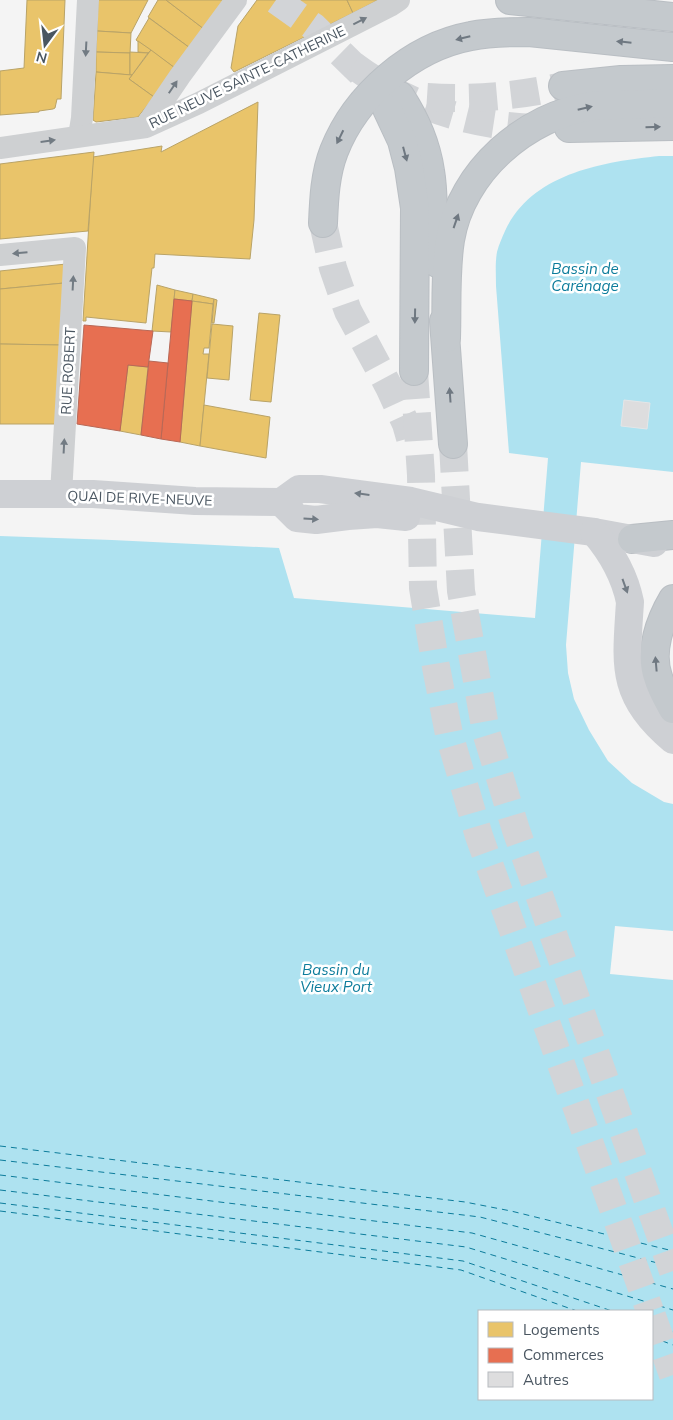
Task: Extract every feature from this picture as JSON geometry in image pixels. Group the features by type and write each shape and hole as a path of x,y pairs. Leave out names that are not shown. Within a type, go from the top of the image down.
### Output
{"highway":[{"path":"510,0 673,17"},
{"path":"323,223 328,173 333,153 343,132 364,101 383,81 406,64 435,47 472,35 528,32 673,47"},
{"path":"563,86 622,80 673,79"},
{"path":"414,371 416,256 414,208 409,168 394,102 411,114 422,137 430,170 434,236 446,338 453,444"},
{"path":"446,338 450,238 463,202 485,166 508,144 528,129 561,114 593,106 673,103"},
{"path":"569,128 673,126"},
{"path":"609,537 673,535"},
{"path":"673,599 661,623 656,642 655,656 657,675 664,693 673,708"}],"main road":[{"name":"QUAI DE RIVE-NEUVE","path":"0,494 93,494 195,501 280,502 297,518 316,520 377,514 408,517 478,517 521,522 673,547"},
{"path":"609,537 630,602 627,654 630,680 645,712 657,727 673,740"}],"street":[{"path":"79,136 82,118 88,0"},
{"path":"146,127 180,76 236,0"},
{"name":"RUE NEUVE SAINTE-CATHERINE","path":"0,148 146,127 399,0"},
{"name":"RUE ROBERT","path":"0,255 76,248 61,494"}],"water":[{"name":"Bassin du Vieux Port","path":"673,156 673,472 581,462 566,645 568,673 574,699 589,730 608,761 632,783 664,802 673,804 673,1420 0,1420 0,536 279,548 294,598 535,618 548,458 509,453 496,286 497,252 505,231 517,211 533,196 551,183 571,174 615,162"}],"pier":[{"path":"615,926 673,931 673,980 610,974"}],"building: Logements":[{"path":"27,0 65,0 61,99 57,99 53,109 0,115 0,71 24,68"},
{"path":"98,0 148,0 131,33 97,31"},
{"path":"158,0 166,0 204,29 190,48 148,17"},
{"path":"166,0 225,0 204,29"},
{"path":"257,0 347,0 353,13 234,72 231,68 238,26"},
{"path":"347,0 378,0 353,13"},
{"path":"149,18 190,48 175,68 136,40"},
{"path":"97,31 131,33 130,53 96,52"},
{"path":"138,41 151,50 148,53 138,52"},
{"path":"151,50 175,68 154,97 129,79"},
{"path":"96,52 130,53 130,75 96,72"},
{"path":"130,52 148,53 132,75 130,75"},
{"path":"96,72 132,75 129,79 154,97 138,117 96,122 93,120"},
{"path":"258,102 254,220 250,259 155,254 146,323 86,317 86,321 83,321 93,157 162,146 161,152"},
{"path":"94,152 88,231 0,239 0,164"},
{"path":"66,264 64,283 0,289 0,271"},
{"path":"64,283 60,345 0,344 0,289"},
{"path":"157,285 175,290 171,332 152,331"},
{"path":"175,290 193,294 192,301 174,299"},
{"path":"193,294 214,299 213,304 192,301"},
{"path":"214,299 217,300 214,323 212,323"},
{"path":"192,301 213,304 209,348 204,348 203,354 209,354 200,446 180,442"},
{"path":"259,313 280,315 271,402 250,400"},
{"path":"212,324 233,326 229,380 207,378"},
{"path":"0,344 60,345 56,424 0,424"},
{"path":"128,365 148,367 141,435 120,431"},
{"path":"204,405 270,417 266,458 200,446"}],"building: Commerces":[{"path":"174,299 192,301 180,442 161,439"},
{"path":"84,325 153,331 148,367 128,365 120,431 77,424"},
{"path":"149,361 168,363 161,439 141,435"}],"building: Autres":[{"path":"624,400 650,403 647,429 621,426"}],"ferry route":[{"path":"0,1146 465,1202 511,1211 673,1251"},
{"path":"0,1160 480,1217 673,1267"},
{"path":"0,1175 472,1233 673,1289"},
{"path":"0,1190 466,1247 673,1310"},
{"path":"0,1203 463,1261 609,1310"},
{"path":"0,1211 461,1270 574,1310"},
{"path":"653,1325 673,1332"},
{"path":"653,1337 673,1345"}],"tunnel":[{"path":"276,0 314,27 366,78"},
{"path":"353,65 398,93 445,113 494,124 547,128"},
{"path":"427,97 495,96 563,86"},
{"path":"323,223 333,268 348,311 389,387 406,424 410,438"},
{"path":"414,371 421,475 423,588 449,734 479,836 650,1310"},
{"path":"453,444 461,591 486,732 516,830 673,1271"},
{"path":"653,1319 673,1375"}],"water label":[{"name":"Bassin de Carénage","path":"585,276"}]}
